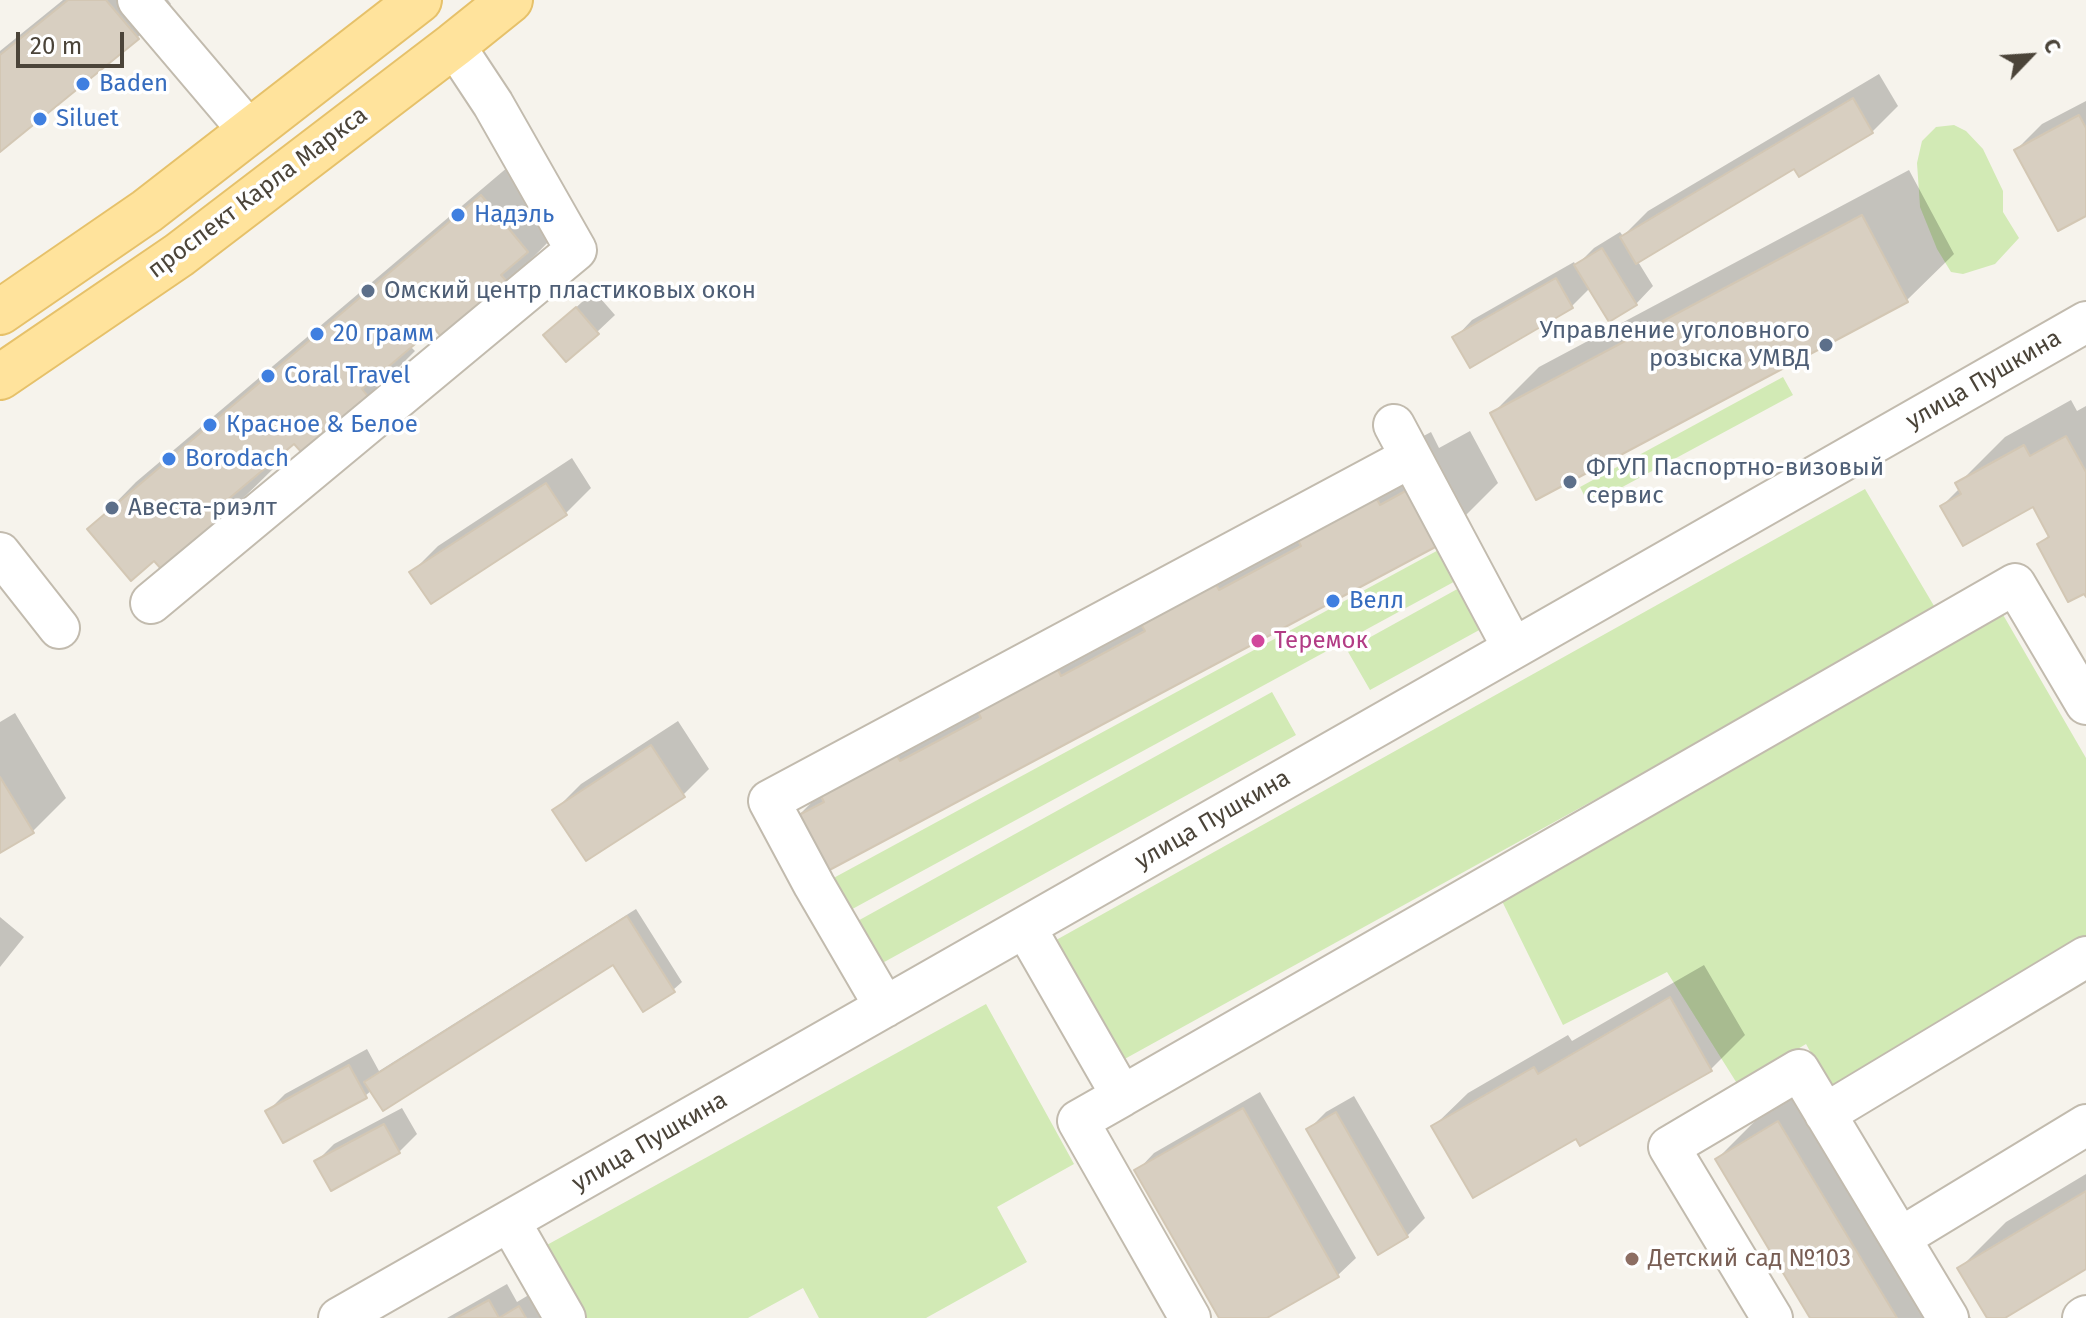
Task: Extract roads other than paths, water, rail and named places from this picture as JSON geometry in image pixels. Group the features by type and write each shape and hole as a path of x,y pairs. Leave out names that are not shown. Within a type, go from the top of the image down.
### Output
{"main road":[{"path":"0,312 147,211 419,0"},
{"name":"проспект Карла Маркса","path":"0,377 179,255 510,0"},
{"path":"250,132 282,176"},
{"path":"147,211 179,255"}],"street":[{"path":"138,0 250,132"},
{"path":"151,603 576,250 493,104 454,45"},
{"name":"улица Пушкина","path":"339,1318 2086,322"},
{"path":"885,1007 769,801 1402,441 1513,648"},
{"path":"0,553 59,628"},
{"path":"1190,1318 1078,1121 2015,584 2086,704"},
{"path":"1025,927 1122,1096"},
{"path":"1825,1114 2086,957"},
{"path":"1772,1318 1669,1147 1799,1070 1948,1318"},
{"path":"1900,1238 2086,1125"},
{"path":"510,1222 565,1318"}],"place":[{"name":"Baden","path":"83,84"},
{"name":"Siluet","path":"40,119"},
{"name":"Надэль","path":"458,215"},
{"name":"Омский центр пластиковых окон","path":"368,291"},
{"name":"20 грамм","path":"317,334"},
{"name":"Управление уголовного розыска УМВД","path":"1826,345"},
{"name":"Coral Travel","path":"268,376"},
{"name":"Красное & Белое","path":"210,425"},
{"name":"Borodach","path":"169,459"},
{"name":"ФГУП Паспортно-визовый сервис","path":"1570,482"},
{"name":"Авеста-риэлт","path":"112,508"},
{"name":"Велл","path":"1333,601"},
{"name":"Теремок","path":"1258,641"},
{"name":"Детский сад №103","path":"1632,1259"}]}
